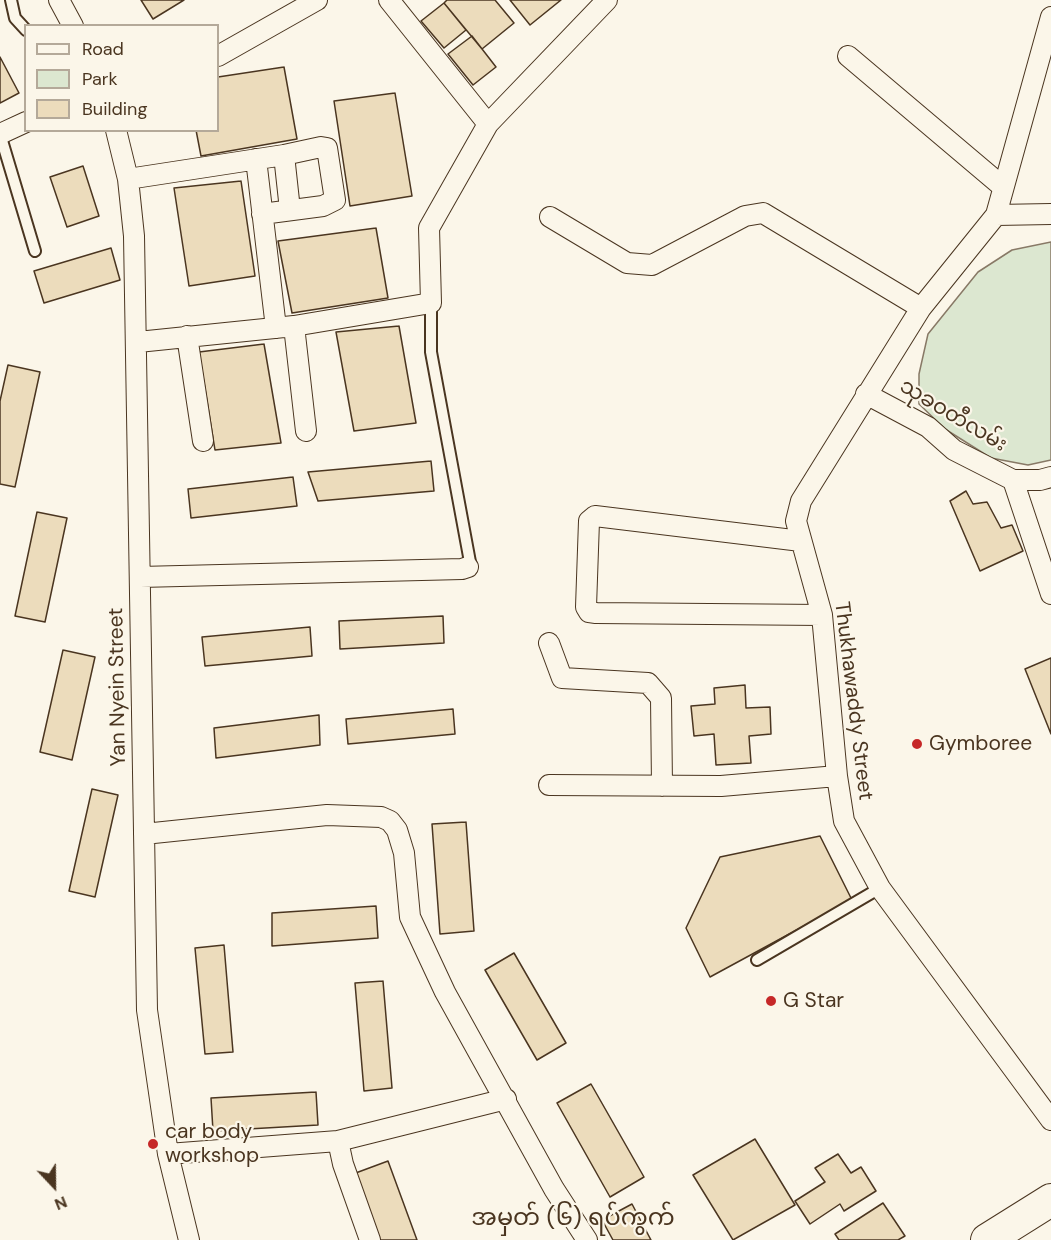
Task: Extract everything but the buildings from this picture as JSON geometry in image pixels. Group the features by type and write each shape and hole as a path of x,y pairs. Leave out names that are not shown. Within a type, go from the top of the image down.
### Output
{"main road":[{"path":"987,1240 1049,1206"}],"street":[{"path":"59,0 72,24"},
{"path":"219,55 317,0"},
{"path":"389,0 488,124"},
{"path":"138,342 285,327 431,303 429,228 488,124 607,0"},
{"path":"1051,16 996,215 1051,214"},
{"path":"848,56 1003,187"},
{"path":"0,134 24,123"},
{"name":"Yan Nyein Street","path":"116,132 128,178 134,236 138,342 147,1010 168,1154 189,1240"},
{"path":"128,178 284,155 321,147 327,148 335,200 322,206 262,214"},
{"path":"284,155 290,210"},
{"path":"256,159 262,214 306,430"},
{"path":"550,217 627,263 652,265 745,216 763,213 921,308"},
{"name":"Thukhawaddy Street","path":"996,215 921,308 801,501 796,520 822,615 837,776 844,821 880,888 1051,1120"},
{"path":"187,336 203,441"},
{"name":"သုခဝတီလမ်း","path":"866,394 928,427 954,450 1014,480 1040,480 1051,477"},
{"path":"1014,480 1051,594"},
{"path":"801,541 595,516 589,521 586,607 589,612 596,613 822,615"},
{"path":"140,577 462,569 468,567"},
{"path":"549,643 562,678 648,683 661,698 662,786"},
{"path":"549,785 721,786 837,776"},
{"path":"144,834 327,816 381,817 390,821 397,830 404,853 410,917 445,992 554,1189 587,1240"},
{"path":"168,1154 338,1141 506,1099"},
{"path":"338,1141 370,1240"}],"lane":[{"path":"10,0 15,18 24,28"},
{"path":"0,134 35,251"},
{"path":"431,303 431,352 470,562 468,567"},
{"path":"757,960 880,888"}],"green space":[{"path":"1051,242 1051,460 1028,465 991,458 945,429 919,404 919,374 928,334 978,272 1012,250"}],"place":[{"name":"Gymboree","path":"917,744"},
{"name":"G Star","path":"771,1001"},
{"name":"car body workshop","path":"153,1144"}],"district":[{"name":"အမှတ် (၆) ရပ်ကွက်","path":"573,1219"}]}
